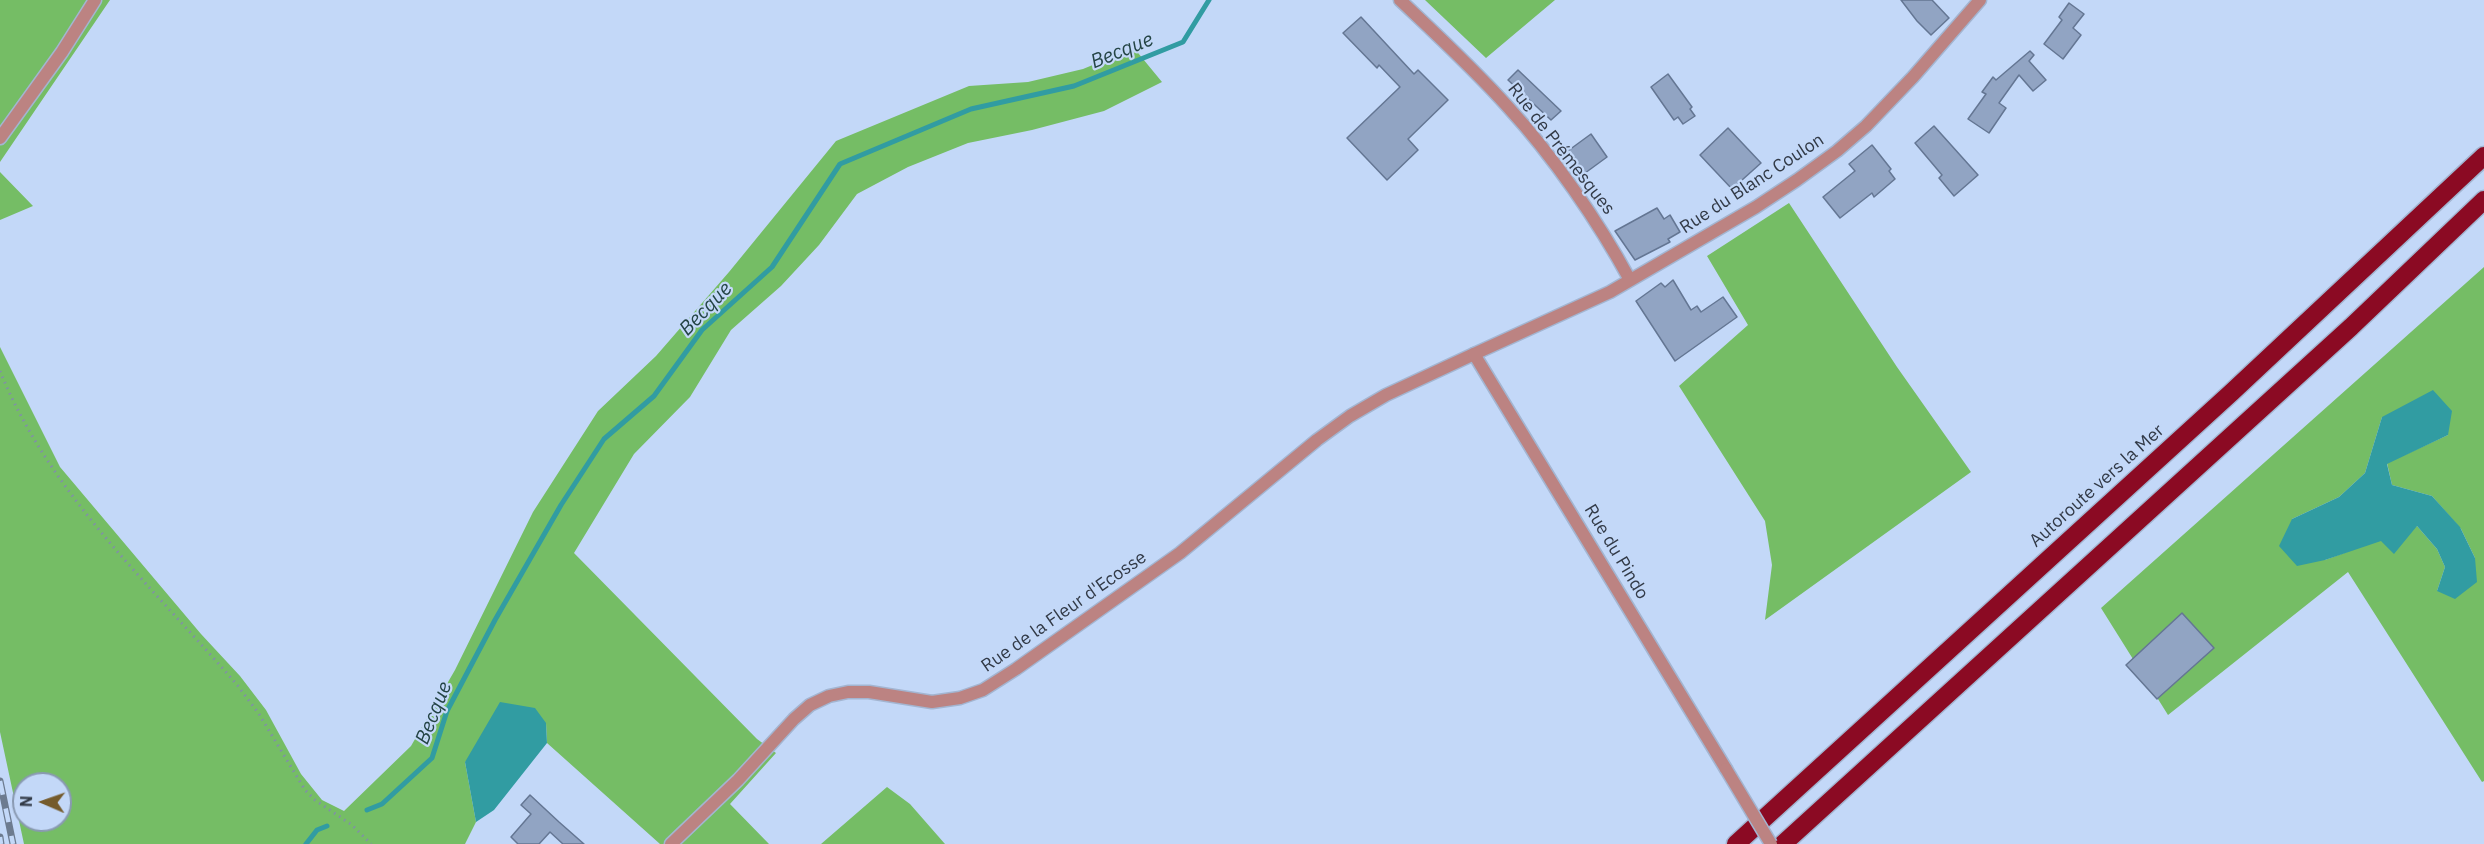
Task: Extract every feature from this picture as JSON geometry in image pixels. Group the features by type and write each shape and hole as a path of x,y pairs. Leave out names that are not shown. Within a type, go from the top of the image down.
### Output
{"highway":[{"name":"Autoroute vers la Mer","path":"1736,844 2249,376 2484,156"},
{"path":"1783,844 2351,327 2484,200"}],"street":[{"path":"0,138 62,52 95,0"},
{"name":"Rue de Prémesques","path":"1400,0 1475,72 1524,126 1610,244 1630,280"},
{"name":"Rue du Blanc Coulon","path":"1474,354 1610,292 1756,207 1837,151 1887,105 1980,0"},
{"name":"Rue du Pindo","path":"1474,354 1771,844"},
{"name":"Rue de la Fleur d'Ecosse","path":"671,844 738,780 794,719 810,705 829,696 848,692 869,692 932,702 960,698 983,690 1180,553 1317,440 1350,416 1393,391 1474,354"}],"path":[{"path":"0,371 39,449 69,494 238,686 306,790 325,807 343,818 371,844"}],"green space":[{"path":"0,0 110,0 0,162"},
{"path":"1425,0 1555,0 1486,58"},
{"path":"1134,48 1162,82 1104,111 1032,130 968,143 908,167 857,194 819,245 781,286 731,330 690,397 634,454 574,553 757,739 776,753 730,804 769,844 660,844 547,743 546,723 465,762 476,822 465,844 24,844 21,832 72,832 72,772 12,772 12,788 0,732 0,347 60,467 201,634 240,676 266,710 301,774 322,800 344,811 411,746 455,670 533,512 598,411 656,356 729,272 836,141 969,86 1028,82 1083,69"},
{"path":"0,172 33,206 0,220"},
{"path":"1789,203 1897,367 1971,472 1765,620 1772,565 1765,521 1679,386 1748,325 1707,256"},
{"path":"2484,267 2484,781 2482,782 2348,572 2168,715 2101,608","holes":["2382,417 2448,435 2387,463 2392,485 2432,496 2461,529 2475,558 2437,591 2445,567 2437,549 2417,526 2325,560 2292,519 2339,497 2365,473"]},
{"path":"887,787 910,804 945,844 821,844"}],"shaded area":[{"path":"2433,390 2452,411 2448,435 2387,464 2392,485 2432,496 2460,527 2475,558 2477,582 2455,599 2437,591 2445,567 2437,549 2417,526 2394,554 2381,541 2325,560 2297,566 2279,546 2292,519 2339,497 2365,473 2382,417"},
{"path":"500,702 535,708 546,723 547,743 494,810 476,822 465,762"}],"building":[{"path":"1901,0 1932,0 1949,18 1931,35"},
{"path":"2069,3 2084,14 2073,28 2081,35 2063,59 2044,44 2062,20 2059,17"},
{"path":"1361,17 1414,74 1418,70 1448,100 1408,139 1418,150 1387,180 1347,138 1400,87 1379,65 1377,68 1343,33"},
{"path":"2030,51 2034,55 2029,61 2046,80 2033,91 2019,75 1999,103 2006,108 1989,133 1968,119 1986,94 1982,92 1993,77 1996,80"},
{"path":"1518,70 1561,111 1551,120 1508,80"},
{"path":"1668,74 1692,107 1690,109 1695,116 1683,124 1678,117 1674,120 1651,87"},
{"path":"1934,126 1978,175 1954,196 1939,178 1942,175 1915,143"},
{"path":"1728,128 1761,163 1732,189 1700,155"},
{"path":"1591,134 1607,157 1581,176 1565,153"},
{"path":"1872,145 1891,169 1889,171 1895,179 1874,197 1872,193 1840,218 1823,197 1855,171 1849,164"},
{"path":"1657,208 1664,219 1670,215 1680,232 1668,239 1670,242 1635,260 1615,231"},
{"path":"1673,280 1691,310 1697,306 1701,312 1723,297 1737,317 1675,361 1636,301 1661,283 1665,287"},
{"path":"2182,613 2214,648 2157,699 2126,665"},
{"path":"530,795 584,844 563,844 550,832 539,844 518,844 511,837 531,814 521,805"}],"waterway":[{"name":"Becque","path":"367,810 382,804 432,758 447,711 495,620 561,505 604,439 654,396 702,330 772,267 840,164 971,109 1074,86 1183,42 1209,0"},
{"name":"Becque","path":"306,844 317,830 327,826"}],"railway":[{"path":"0,781 13,844"},
{"path":"0,837 1,844"}]}
